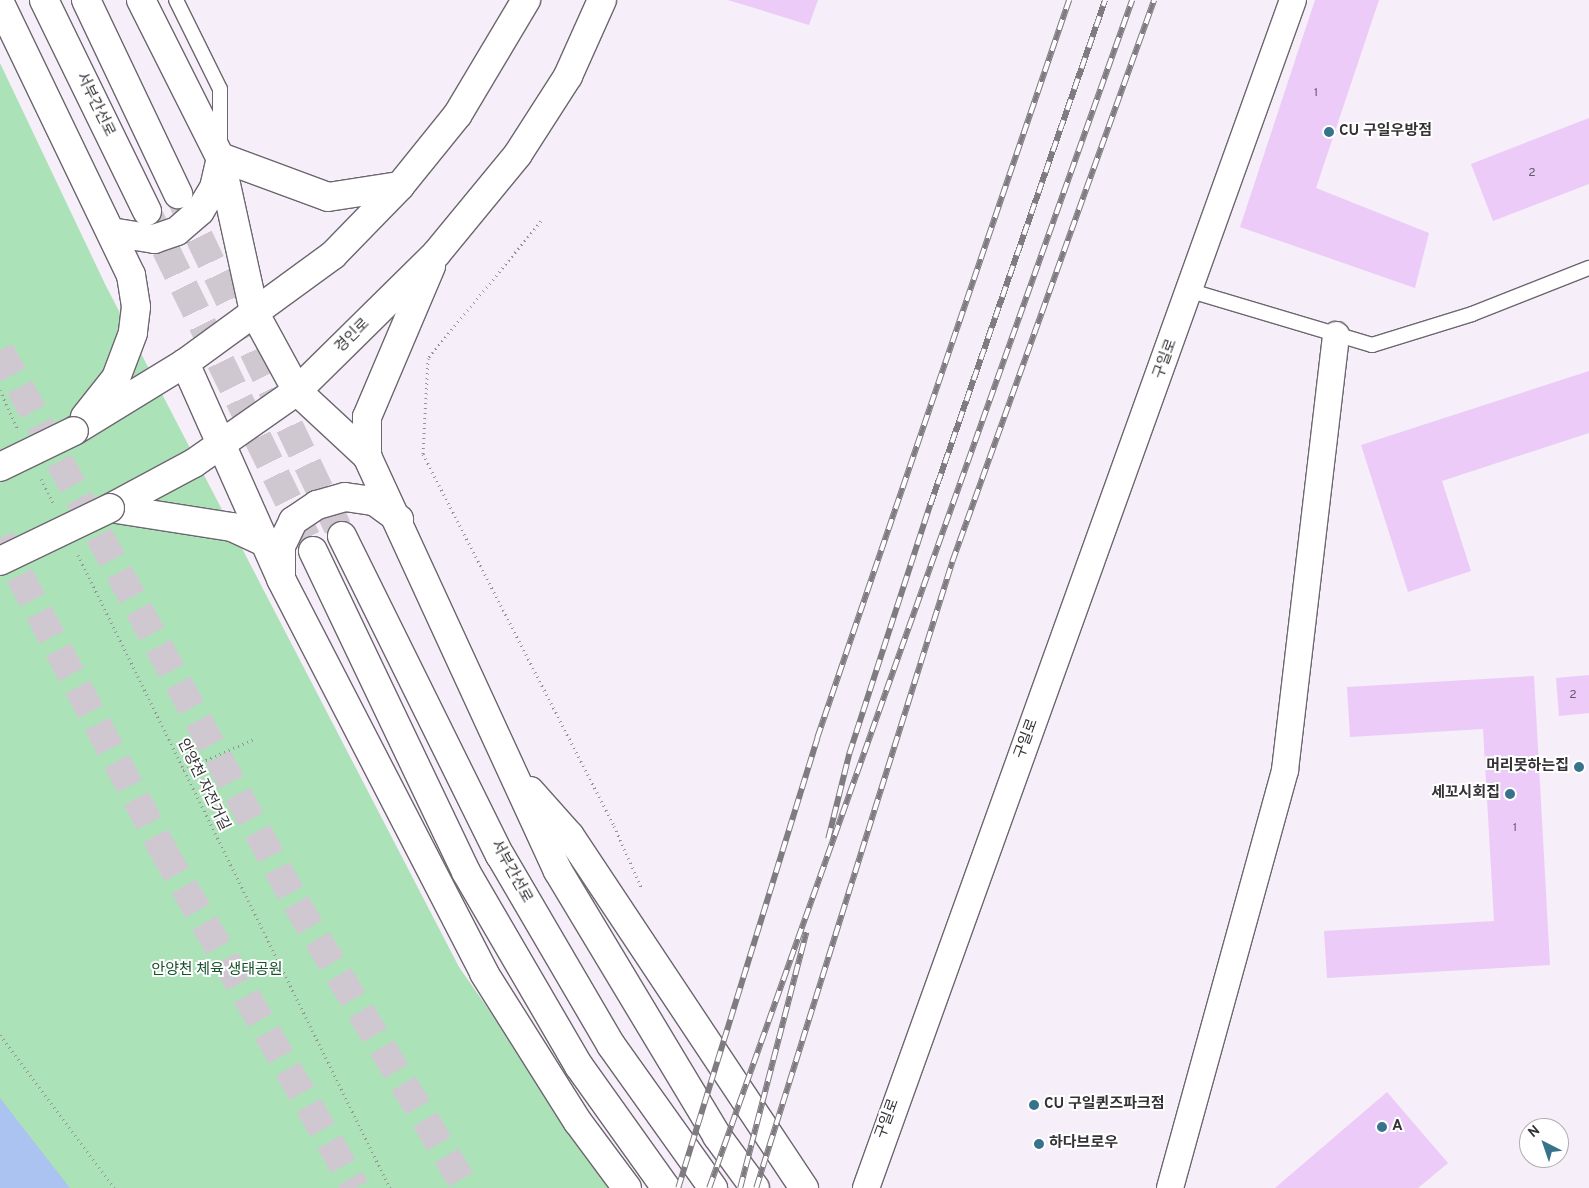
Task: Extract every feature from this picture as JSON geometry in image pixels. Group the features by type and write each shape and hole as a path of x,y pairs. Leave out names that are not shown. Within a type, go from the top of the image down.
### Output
{"main road":[{"name":"서부간선로","path":"44,0 147,211"},
{"path":"86,0 178,194"},
{"path":"141,0 220,157 254,312 297,391 367,456 400,520 558,871 717,1136 755,1188"},
{"path":"0,467 74,431 184,363 333,255 400,186 458,114 526,0"},
{"name":"경인로","path":"0,561 110,508 221,445 297,391 436,254 518,154 568,76 602,0"},
{"path":"0,3 131,275 136,307 133,333 116,378 74,431"},
{"path":"220,157 328,197 400,186"},
{"path":"111,232 154,239 177,231 200,211 214,188 220,157"},
{"path":"367,456 367,417 436,254"},
{"path":"184,363 281,580 484,972 578,1122 627,1188"},
{"path":"281,580 281,546 293,521 317,505 346,497 374,501 400,520"},
{"path":"110,508 232,527 264,542"},
{"name":"서부간선로","path":"342,536 500,854 611,1045 713,1188"},
{"path":"313,551 466,872 579,1066 666,1188"},
{"path":"511,770 570,836 804,1188"}],"street":[{"name":"구일로","path":"866,1188 879,1142 1191,291 1293,0"},
{"path":"1170,1188 1285,770 1336,335"}],"lane":[{"path":"176,0 220,89 220,157"},
{"path":"1191,291 1372,345 1472,314 1589,268"}],"path":[{"path":"541,221 428,358 422,454 614,826 644,896"},
{"path":"0,390 18,432"},
{"path":"40,476 57,512"},
{"name":"안양천 자전거길","path":"74,548 390,1188"},
{"path":"184,770 254,739"},
{"path":"0,1035 114,1188"}],"green space":[{"name":"안양천 체육 생태공원","path":"0,63 105,284 459,967 613,1188 0,1188"}],"water":[{"path":"0,1098 70,1188 0,1188"}],"building":[{"path":"728,0 818,0 809,25"},
{"path":"1315,0 1379,0 1316,188 1429,233 1415,288 1240,227"},
{"path":"1589,118 1589,184 1493,221 1471,164"},
{"path":"1589,371 1589,433 1442,481 1471,571 1408,592 1361,445"},
{"path":"1589,675 1589,713 1559,716 1556,678"},
{"path":"1534,676 1550,965 1327,978 1324,931 1494,921 1483,729 1350,737 1347,687"},
{"name":"A","path":"1387,1092 1448,1163 1418,1188 1275,1188"}],"tunnel":[{"path":"181,199 342,536"},
{"path":"147,211 313,551"},
{"path":"0,350 296,903 466,1188"},
{"path":"0,538 163,850 356,1188"}],"railway":[{"path":"678,1188 817,738 1069,0"},
{"path":"828,839 849,754 930,505 1105,0"},
{"path":"709,1188 1132,0"},
{"path":"756,1188 952,562 1154,0"},
{"path":"740,1188 806,932"}],"place":[{"name":"CU 구일우방점","path":"1329,132"},
{"name":"머리못하는집","path":"1579,767"},
{"name":"세꼬시회집","path":"1510,794"},
{"name":"CU 구일퀸즈파크점","path":"1034,1105"},
{"name":"A","path":"1382,1127"},
{"name":"하다브로우","path":"1039,1144"}]}
